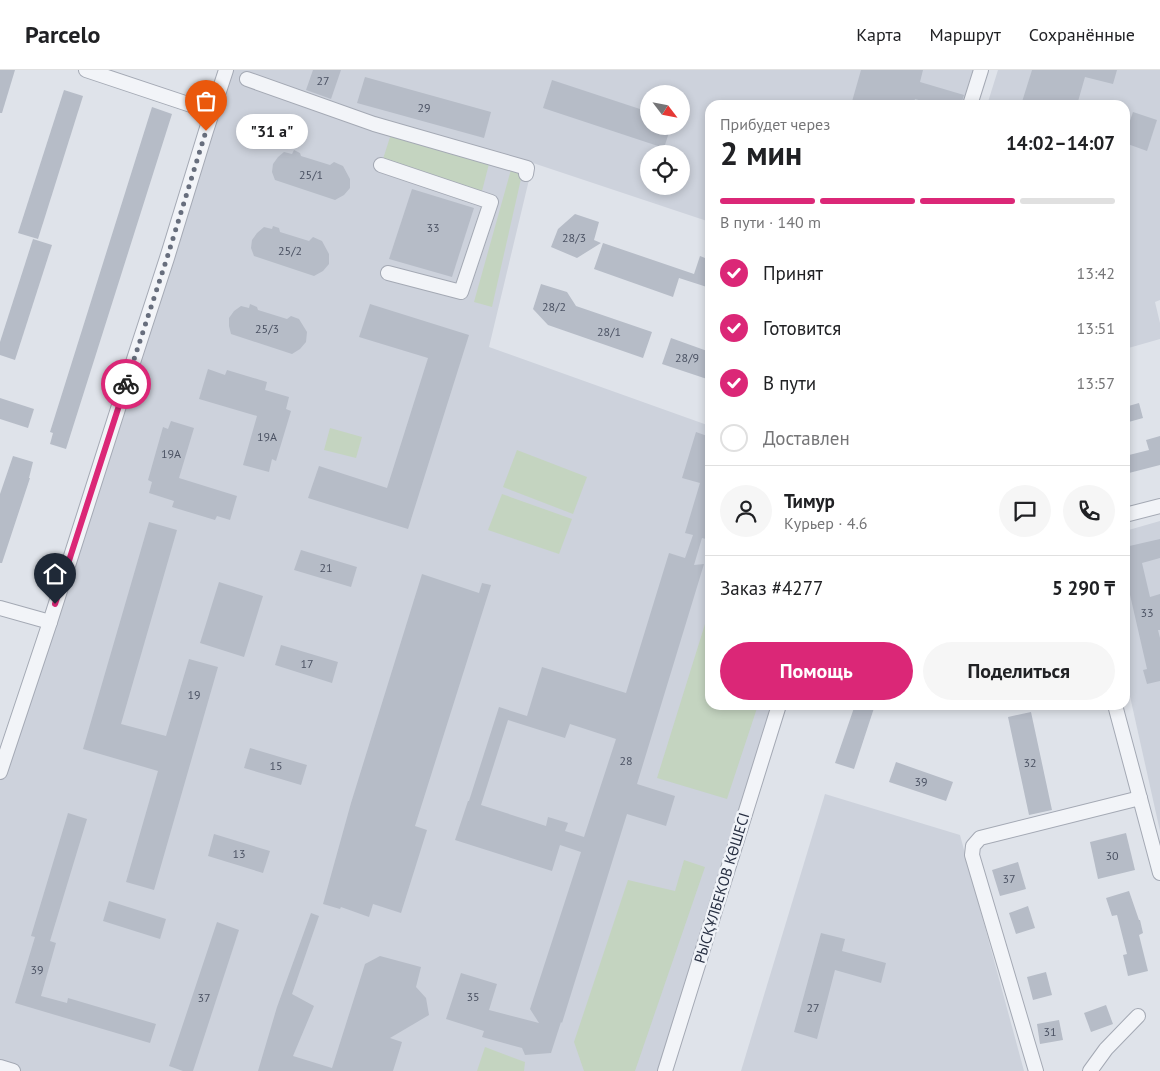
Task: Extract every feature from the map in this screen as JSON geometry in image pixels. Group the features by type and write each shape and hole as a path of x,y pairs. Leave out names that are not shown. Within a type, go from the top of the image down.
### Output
{"street":[{"path":"86,70 212,112"},
{"path":"0,772 50,622 226,70"},
{"path":"972,100 981,70"},
{"path":"247,79 374,124 527,168 526,174"},
{"path":"380,165 491,202 461,292 388,273"},
{"path":"1130,513 1160,506"},
{"path":"0,608 50,622"},
{"name":"РЫСҚҰЛБЕКОВ КӨШЕСІ","path":"665,1071 777,710"},
{"path":"1116,710 1160,872"},
{"path":"1036,1071 972,855 973,846 980,838 1140,798"},
{"path":"1090,1071 1106,1049 1138,1016"},
{"path":"0,1067 13,1071"}],"shaded area":[{"path":"226,70 981,70 972,100 705,100 705,220 533,163 489,347 705,424 705,710 777,710 665,1071 13,1071 0,1067 0,772"},
{"path":"998,70 1160,70 1160,300 1155,302 1160,323 1160,339 1130,348 1130,100 989,100"},
{"path":"1160,521 1160,831 1130,696 1130,530"},
{"path":"825,794 960,835 1024,1071 741,1071"}],"green space":[{"path":"391,134 490,160 482,191 433,177 383,159"},
{"path":"512,166 523,170 492,307 474,302"},
{"path":"330,428 362,437 356,458 324,450"},
{"path":"517,450 587,477 573,514 503,487"},
{"path":"502,494 572,519 559,554 488,530"},
{"path":"705,624 705,710 756,710 727,799 657,778"},
{"path":"684,860 705,867 635,1071 584,1071 574,1042 628,880 675,891"},
{"path":"485,1047 525,1062 524,1071 477,1071"}],"building":[{"path":"0,70 15,70 2,113 0,113"},
{"path":"313,70 341,70 331,99 306,90"},
{"path":"861,70 923,70 920,82 964,95 962,100 852,100"},
{"path":"1032,70 1117,70 1113,84 1085,77 1078,100 1023,100"},
{"path":"365,77 491,112 484,138 357,103"},
{"path":"552,80 640,109 640,135 668,135 665,145 655,145 543,108"},
{"path":"64,90 83,96 38,239 18,233"},
{"path":"152,107 172,114 66,449 50,444 53,433 50,432"},
{"path":"1133,112 1157,120 1147,151 1130,145 1130,121"},
{"path":"294,150 300,153 301,156 330,165 334,162 343,166 350,179 350,188 344,195 335,200 275,180 272,172 273,164 284,152 292,154"},
{"path":"412,189 474,208 452,277 389,259"},
{"path":"575,214 599,222 594,240 601,243 577,258 551,247 558,229"},
{"path":"273,226 279,228 280,232 309,241 313,237 322,241 329,254 329,264 323,271 314,276 254,256 251,248 252,240 264,227 272,229"},
{"path":"33,239 52,245 15,360 0,355 0,342"},
{"path":"603,243 694,274 700,256 705,258 705,286 679,278 673,297 594,269"},
{"path":"541,284 567,292 576,306 652,332 643,358 548,325 533,309"},
{"path":"250,304 257,307 258,310 287,319 291,316 299,319 307,332 306,342 292,354 231,334 229,318 241,306 249,308"},
{"path":"370,304 469,335 408,529 308,498 319,466 387,488 428,358 359,337"},
{"path":"671,338 705,350 705,378 662,364"},
{"path":"208,369 225,375 227,370 267,382 265,390 289,397 286,409 291,411 276,461 272,459 269,472 243,465 257,416 199,399"},
{"path":"0,398 34,409 28,428 0,419"},
{"path":"1139,403 1143,418 1130,422 1130,406"},
{"path":"171,421 194,428 179,478 237,496 230,520 217,516 215,520 172,507 174,501 149,493 152,482 148,480 163,427 168,429"},
{"path":"696,432 705,435 705,539 702,538 694,565 704,564 637,784 675,796 666,826 627,814 551,1053 525,1055 522,1048 482,1037 484,1031 446,1019 461,973 497,984 489,1010 539,1023 530,1009 581,852 560,845 552,871 455,840 499,707 527,716 542,667 626,693 669,553 685,558 693,535 685,533 700,483 682,478","holes":["508,720 565,738 570,724 616,739 584,837 565,831 568,823 548,817 546,826 481,805"]},
{"path":"1160,436 1160,465 1130,473 1130,455 1149,450 1146,440"},
{"path":"13,456 33,462 30,478 2,563 0,563 0,494"},
{"path":"149,522 177,530 121,724 166,736 189,659 218,667 154,890 126,882 158,771 83,749"},
{"path":"1160,539 1160,558 1142,563 1150,597 1160,594 1160,630 1158,630 1160,638 1160,681 1147,684 1143,670 1147,669 1130,595 1130,546"},
{"path":"301,550 357,567 351,587 294,570"},
{"path":"422,574 479,593 482,583 491,585 415,826 427,830 401,913 373,904 369,917 341,907 340,909 323,904 351,803"},
{"path":"219,582 263,596 244,657 200,643"},
{"path":"281,645 338,662 332,683 275,665"},
{"path":"853,710 873,710 854,769 835,763"},
{"path":"1031,712 1052,810 1029,815 1008,717"},
{"path":"250,748 307,765 301,785 244,768"},
{"path":"896,762 953,782 946,801 889,782"},
{"path":"68,813 87,819 50,941 56,943 41,996 67,1003 68,998 156,1024 150,1043 15,1003 35,937 31,936"},
{"path":"1126,833 1135,870 1098,879 1090,842"},
{"path":"214,834 270,851 263,873 208,856"},
{"path":"1018,862 1026,889 1000,896 992,870"},
{"path":"1129,891 1140,920 1143,933 1139,935 1148,971 1128,976 1123,955 1127,954 1117,915 1112,916 1106,898"},
{"path":"109,901 166,919 160,939 103,921"},
{"path":"1028,906 1035,928 1016,934 1009,913"},
{"path":"311,913 319,916 292,994 314,1006 293,1056 332,1068 365,964 380,956 421,967 416,987 426,998 429,1015 390,1038 402,1042 393,1071 258,1071 277,1007"},
{"path":"217,922 239,930 193,1071 183,1071 169,1066"},
{"path":"821,933 845,939 842,951 886,963 881,983 835,970 817,1039 794,1032"},
{"path":"1046,972 1052,995 1033,1000 1027,977"},
{"path":"1106,1005 1113,1024 1091,1032 1084,1013"},
{"path":"1059,1020 1063,1040 1040,1044 1037,1024"}],"way so far":[{"path":"126,384 206,131"}],"place":[{"name":"\"31 а\"","path":"206,131"}],"route":[{"path":"55,604 126,384"}]}
